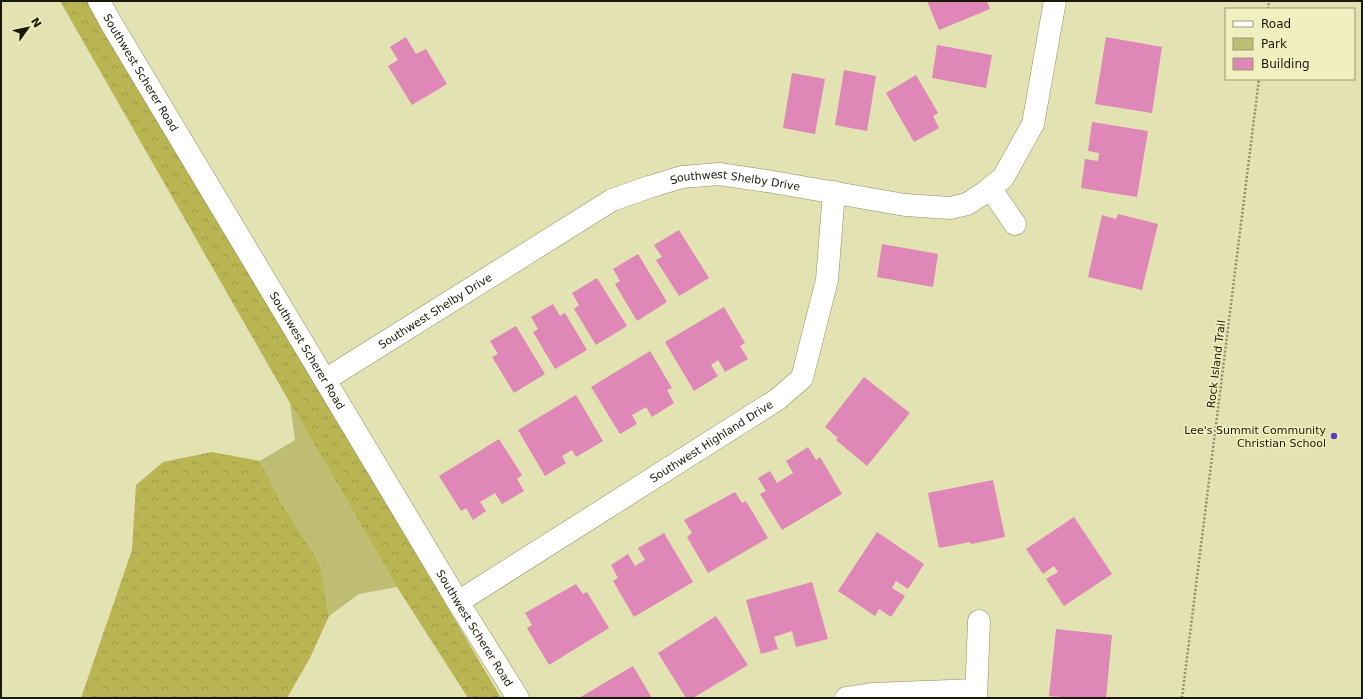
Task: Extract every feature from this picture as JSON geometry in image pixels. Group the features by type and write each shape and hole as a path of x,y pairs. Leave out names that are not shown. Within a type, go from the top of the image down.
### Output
{"street":[{"name":"Southwest Scherer Road","path":"99,1 458,602 518,698"},
{"name":"Southwest Shelby Drive","path":"325,380 612,200 682,177 719,174 905,205 950,208 967,204 1002,178 1033,124 1055,1"},
{"path":"990,188 1015,224"},
{"name":"Southwest Highland Drive","path":"458,602 778,399 802,378 827,280 834,192"},
{"path":"846,698 872,694 976,694 979,621"}],"path":[{"name":"Rock Island Trail","path":"1182,698 1259,80"}],"green space":[{"path":"60,1 91,1 501,698 468,698 397,587"},
{"path":"290,403 397,587 359,594 329,616 320,564 284,507 260,461 295,440"},
{"path":"212,452 260,461 284,507 320,564 329,616 310,658 287,698 81,698 132,550 136,485 163,462"}],"building":[{"path":"927,1 987,1 990,9 939,30"},
{"path":"406,37 416,54 426,49 447,84 412,105 388,66 398,60 390,47"},
{"path":"1106,37 1162,47 1152,113 1095,104"},
{"path":"937,45 992,55 986,88 932,78"},
{"path":"844,70 876,76 867,131 835,125"},
{"path":"792,73 825,79 815,134 783,128"},
{"path":"916,75 938,113 933,116 939,128 914,142 886,93"},
{"path":"1092,122 1148,131 1137,197 1081,188 1085,159 1098,161 1099,153 1088,151"},
{"path":"1118,214 1158,224 1142,290 1088,277 1102,215 1116,219"},
{"path":"679,230 709,278 679,296 656,260 662,257 654,245"},
{"path":"882,244 938,254 933,287 877,277"},
{"path":"638,254 667,302 637,321 615,284 620,281 613,269"},
{"path":"597,278 627,326 596,345 574,309 579,305 572,293"},
{"path":"553,304 560,316 565,313 587,350 555,369 533,332 538,329 531,317"},
{"path":"724,307 745,343 740,346 748,359 725,372 718,360 711,365 718,376 694,391 665,342"},
{"path":"516,326 545,374 514,393 492,357 498,354 490,341"},
{"path":"650,351 672,388 667,390 674,403 652,417 646,407 632,415 637,424 620,434 591,387"},
{"path":"864,377 910,413 867,466 836,440 838,438 825,427"},
{"path":"576,395 603,441 576,457 572,450 562,456 566,463 545,476 518,430"},
{"path":"499,439 522,475 517,479 524,491 502,504 495,493 480,502 486,511 473,520 466,508 461,511 439,476"},
{"path":"808,447 816,460 820,457 842,494 782,530 760,494 766,491 758,478 770,471 777,483 793,473 786,461"},
{"path":"993,480 1005,537 971,544 970,542 939,548 928,493"},
{"path":"735,492 742,503 746,501 768,538 708,573 687,537 692,533 684,520"},
{"path":"1074,517 1112,574 1064,606 1046,579 1058,572 1054,566 1043,574 1026,549"},
{"path":"877,532 924,564 908,589 896,581 892,588 905,596 891,617 879,609 875,616 838,591"},
{"path":"664,533 693,582 634,617 613,581 618,578 611,565 628,554 635,566 645,560 638,548"},
{"path":"812,582 828,639 796,647 792,631 774,637 778,649 761,654 746,600"},
{"path":"576,584 583,594 587,592 609,628 549,665 527,628 532,625 525,613"},
{"path":"716,616 748,665 693,698 686,698 658,653"},
{"path":"1056,629 1112,635 1106,698 1049,696"},
{"path":"633,666 652,698 579,698"}],"place":[{"name":"Lee's Summit Community Christian School","path":"1334,436"}]}
